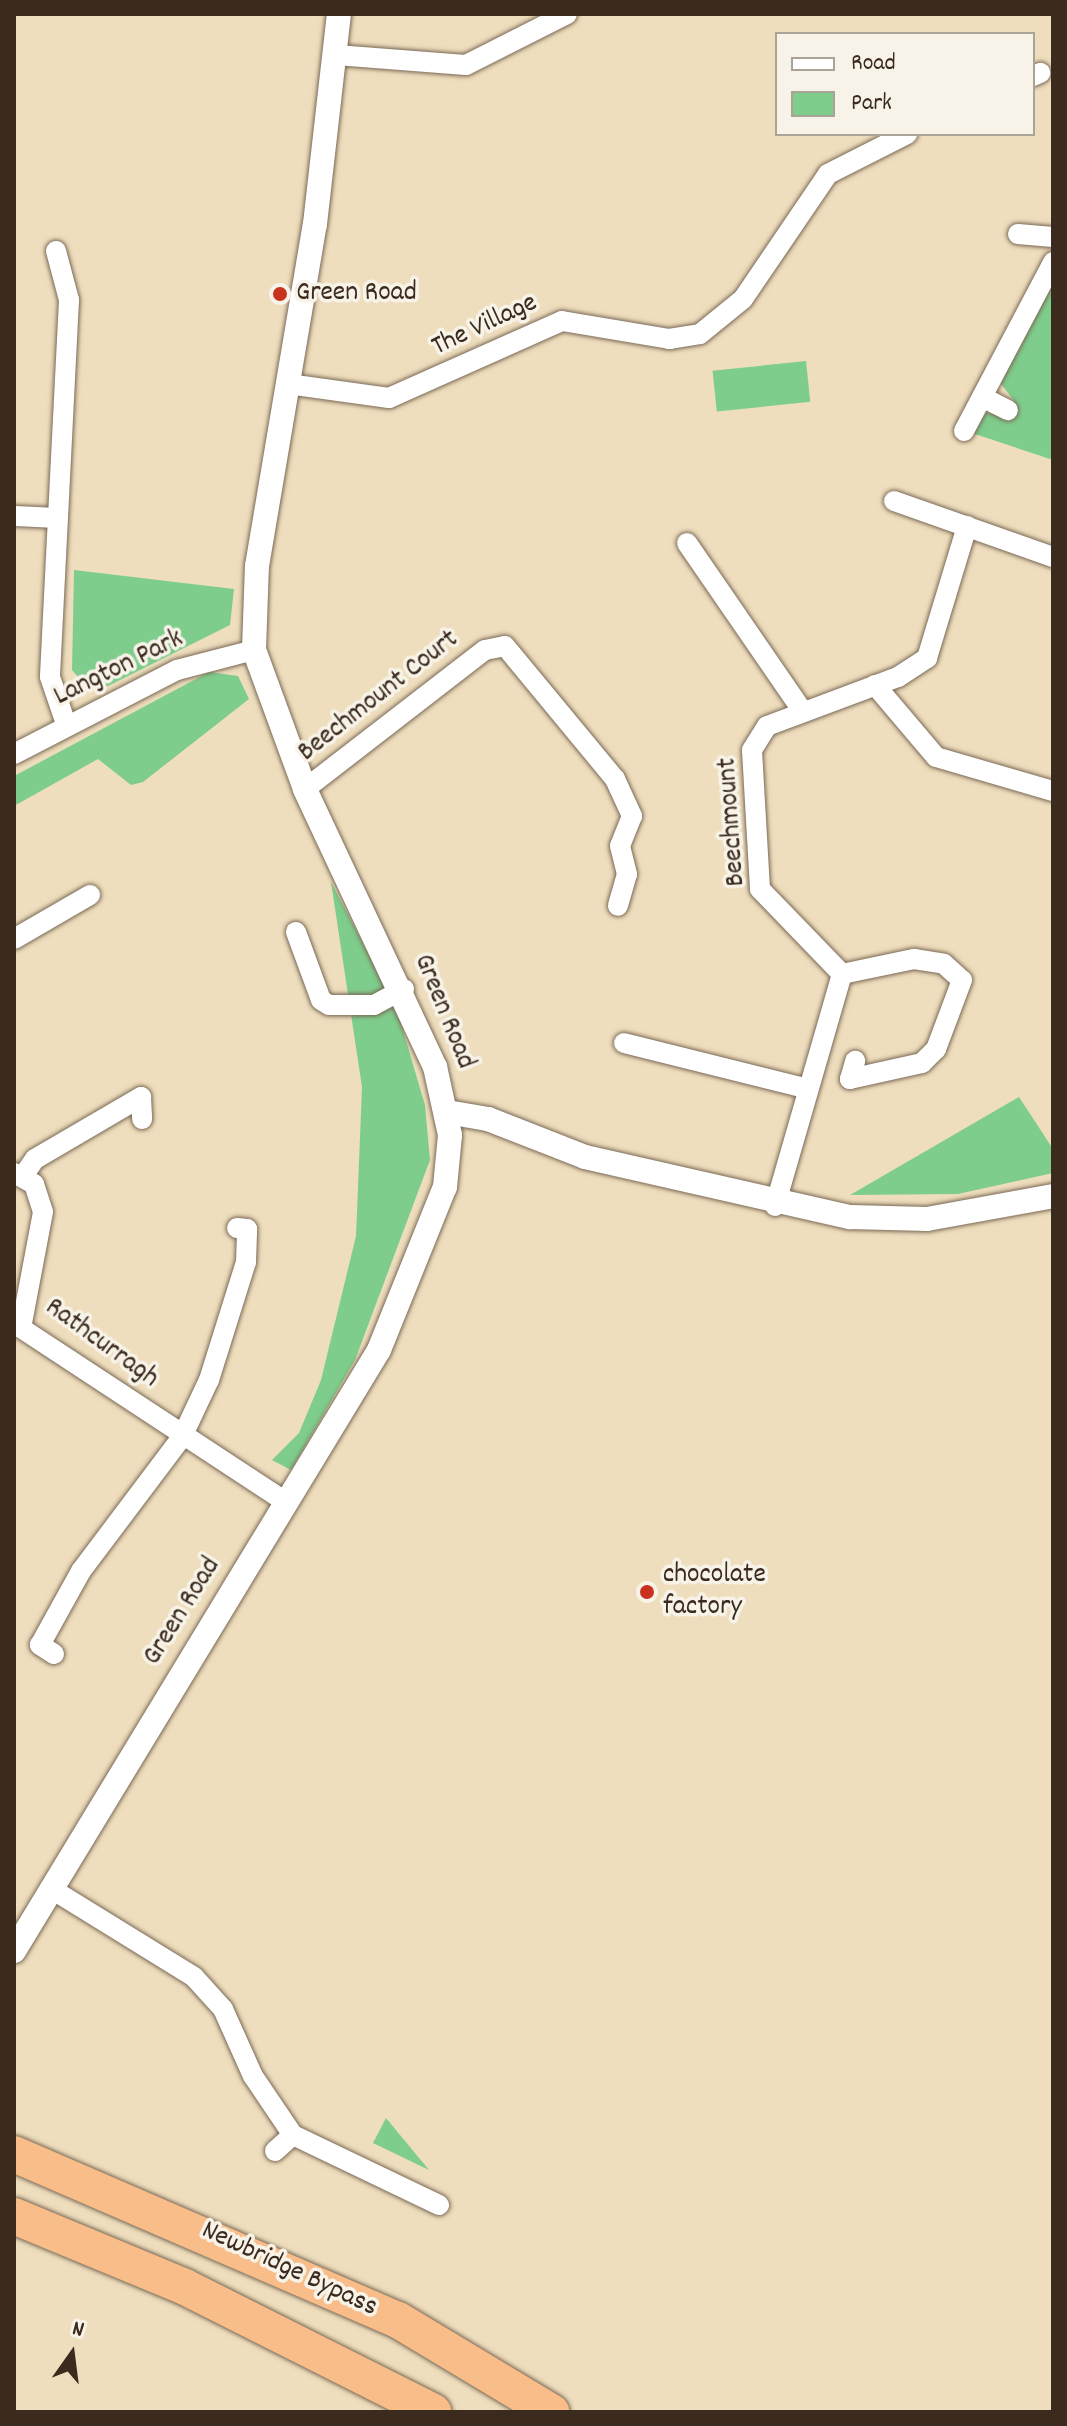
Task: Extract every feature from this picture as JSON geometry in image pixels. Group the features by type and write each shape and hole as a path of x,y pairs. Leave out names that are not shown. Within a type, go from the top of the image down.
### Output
{"highway":[{"name":"Newbridge Bypass","path":"14,2154 398,2320 551,2412"},
{"path":"14,2216 185,2287 433,2412"}],"street":[{"name":"Green Road","path":"14,1951 397,1316 445,1187 447,1112 404,989 305,789 254,650 257,566 288,384 336,55 339,14"},
{"path":"336,55 466,65 567,14"},
{"name":"The Village","path":"288,384 389,398 562,321 669,339 700,334 743,299 828,174 903,136"},
{"path":"1018,234 1053,237"},
{"path":"56,251 69,300 50,677 66,724"},
{"path":"964,431 1053,262"},
{"path":"982,397 1008,410"},
{"path":"894,501 1053,557"},
{"path":"14,516 58,518"},
{"name":"Beechmount","path":"842,974 760,889 752,750 767,726 875,685 927,658 967,526"},
{"path":"698,548 803,712"},
{"name":"Beechmount Court","path":"305,789 499,645 519,656 615,779 632,816 620,846 627,874 618,906"},
{"name":"Langton Park","path":"14,754 66,724 192,664 254,650"},
{"path":"875,685 936,757 1053,791"},
{"path":"14,939 90,895"},
{"path":"296,932 321,1000 329,1005 374,1005 404,989"},
{"path":"775,1206 805,1088 842,974 914,959 944,964 962,980 936,1049 922,1063 850,1079 855,1061"},
{"path":"624,1043 805,1088"},
{"path":"18,1175 35,1159 141,1097 142,1119"},
{"path":"447,1112 775,1206 927,1219 1053,1196"},
{"name":"Rathcurragh","path":"18,1175 43,1212 17,1330 287,1503"},
{"path":"40,1646 81,1571 182,1437 227,1340 246,1262 247,1229 237,1228"},
{"path":"50,1888 194,1977 223,2009 253,2076 293,2135 439,2205"},
{"path":"275,2151 293,2135"}],"green space":[{"path":"1053,282 1053,460 972,433 986,413 1008,415 1014,401 999,381"},
{"path":"806,361 810,402 717,412 713,371"},
{"path":"74,570 234,589 230,625 108,686 88,688 72,670"},
{"path":"209,672 238,676 249,699 143,782 131,785 98,759 14,806 14,776"},
{"path":"331,882 396,1007 425,1105 430,1160 355,1360 291,1470 272,1460 299,1433 321,1380 356,1236 362,1087"},
{"path":"1019,1097 1053,1149 1053,1173 958,1194 850,1195"},
{"path":"386,2118 429,2170 373,2143"}],"place":[{"name":"Green Road","path":"280,294"},
{"name":"chocolate factory","path":"647,1592"}]}
